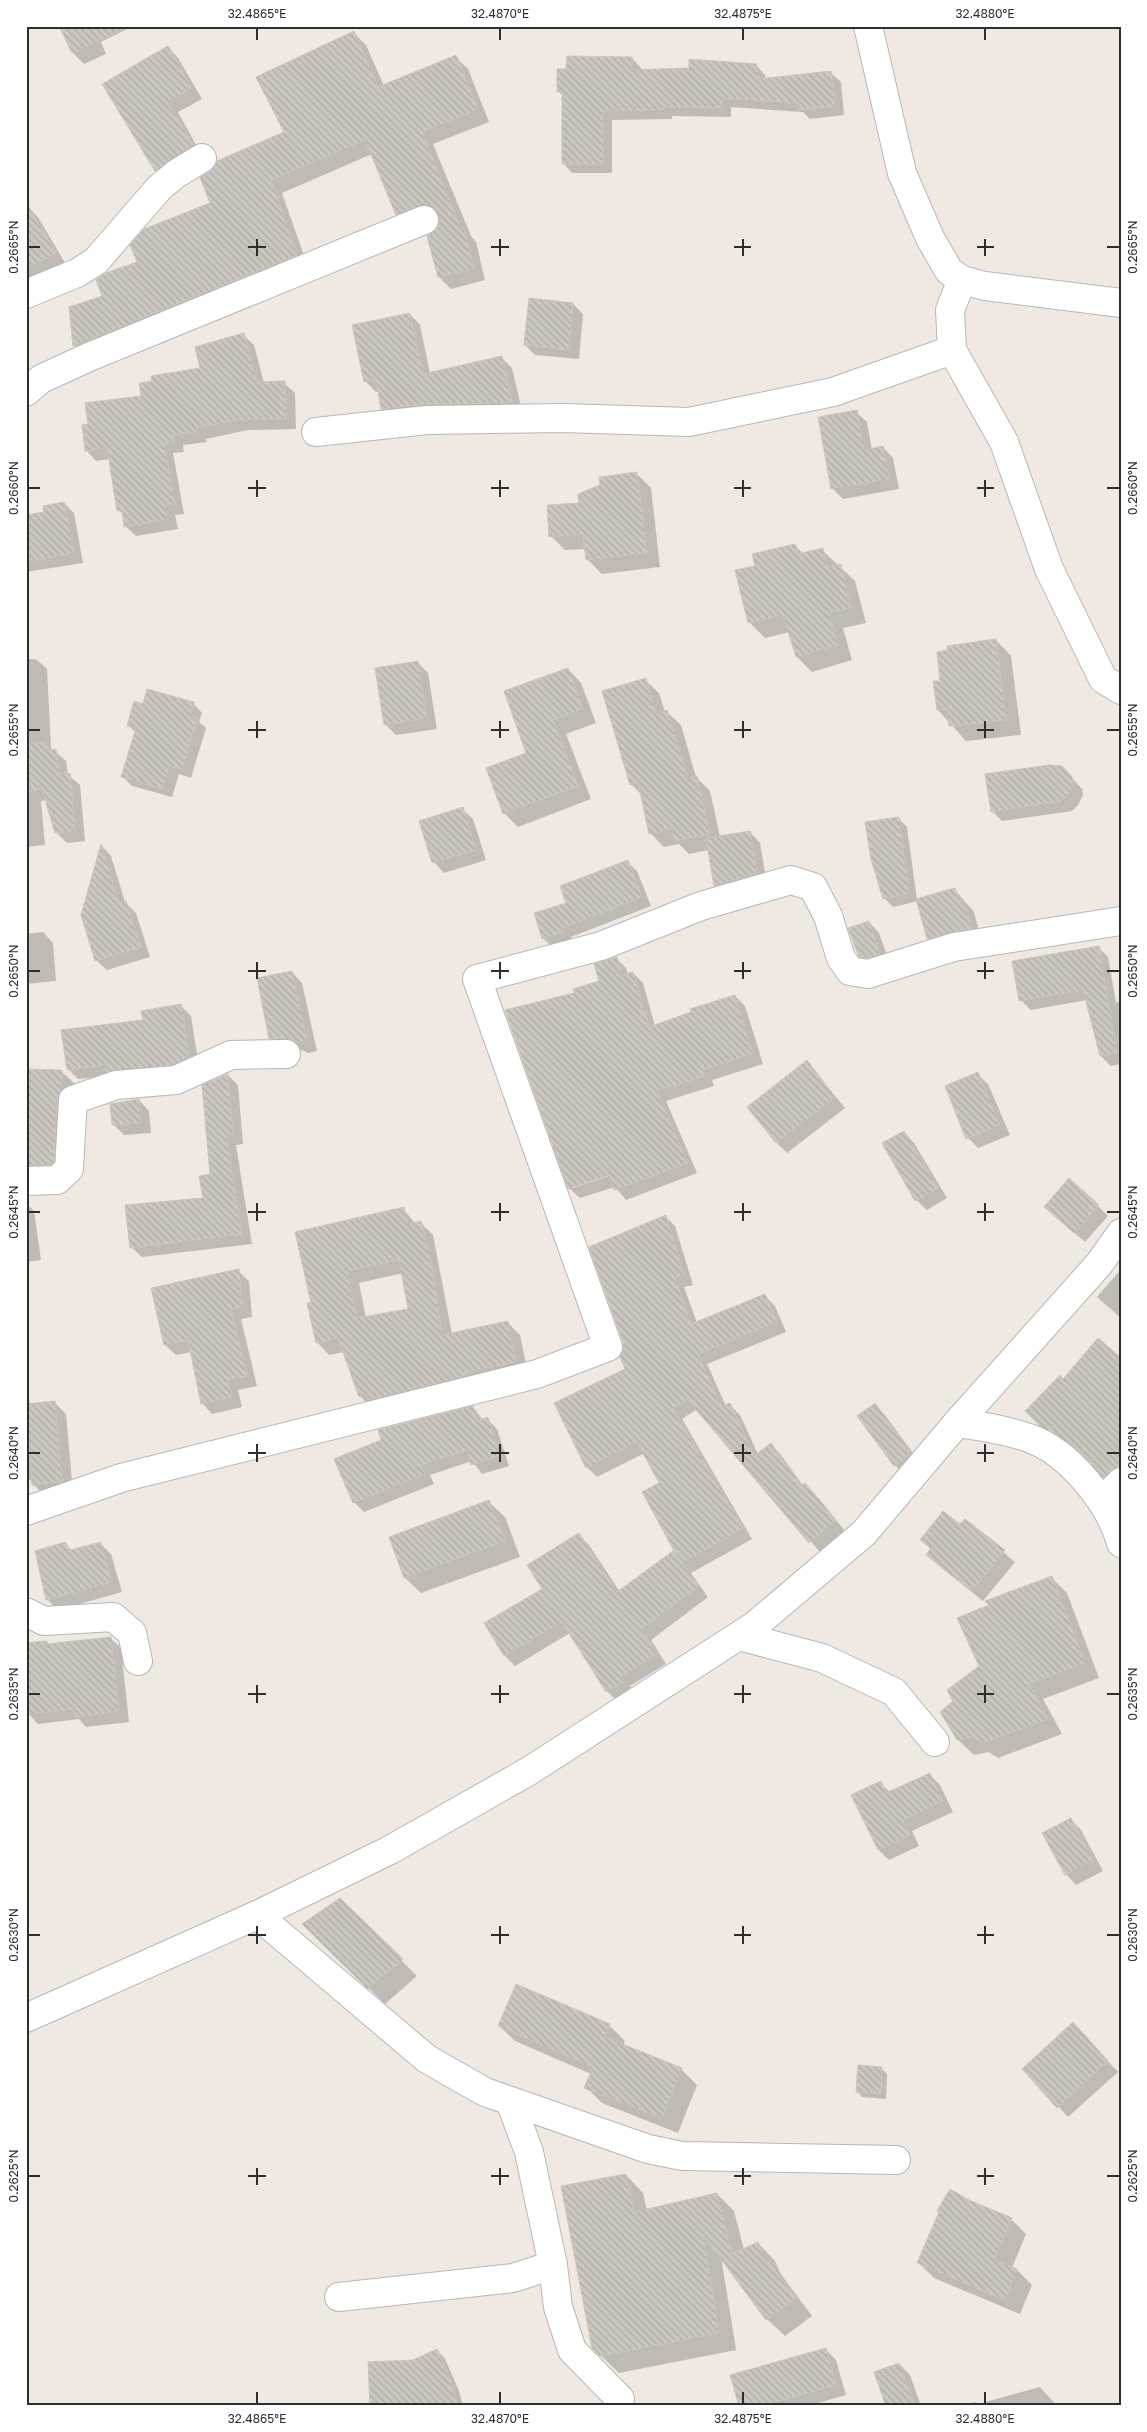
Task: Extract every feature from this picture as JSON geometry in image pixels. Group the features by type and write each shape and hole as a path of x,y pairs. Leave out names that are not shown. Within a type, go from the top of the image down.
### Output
{"street":[{"path":"868,26 902,173 930,238 949,271 962,280 985,286 1121,303"},
{"path":"26,294 76,273 96,261 159,188 176,174 202,158"},
{"path":"26,392 41,380 89,357 424,220"},
{"path":"962,280 950,310 952,350 1004,442 1048,569 1103,679 1121,690"},
{"path":"316,432 427,420 563,418 689,422 833,392 952,350"},
{"path":"26,1511 121,1478 537,1374 608,1347 477,979 601,946 701,906 791,880 812,887 828,916 841,958 850,971 868,974 954,947 1121,921"},
{"path":"26,1181 57,1180 69,1169 73,1100 116,1084 176,1080 231,1055 286,1054"},
{"path":"26,2018 257,1916 390,1850 529,1771 754,1626 864,1533 957,1423 1098,1264 1121,1233"},
{"path":"957,1423 991,1427 1031,1438 1056,1453 1082,1476 1112,1492 1121,1543"},
{"path":"26,1612 44,1621 113,1617 132,1633 138,1661"},
{"path":"739,1636 822,1658 894,1692 935,1742"},
{"path":"257,1916 427,2059 485,2092 648,2149 682,2156 896,2160"},
{"path":"510,2101 529,2152 553,2265 558,2307 572,2350 620,2399"},
{"path":"339,2297 514,2278 553,2265"}],"building":[{"path":"59,26 130,26 72,53"},
{"path":"354,31 378,87 456,55 478,109 422,132 461,229 464,228 474,269 438,277 427,236 437,229 439,222 438,214 433,207 426,205 396,215 365,140 271,180 297,255 73,346 69,307 102,296 96,280 106,273 137,262 130,245 144,229 210,203 200,177 211,171 217,161 284,132 256,77"},
{"path":"168,46 192,88 168,102 193,145 155,171 102,84"},
{"path":"567,56 632,57 632,70 689,68 689,59 756,64 759,79 831,71 835,106 799,110 799,103 722,98 722,108 663,107 663,110 603,111 603,164 562,164 562,92 557,92 557,69 566,69"},
{"path":"26,202 56,253 26,268"},
{"path":"529,298 573,303 569,350 524,345"},
{"path":"410,313 423,374 502,356 512,401 503,403 427,404 381,409 376,380 364,382 352,325"},
{"path":"244,333 257,382 285,381 286,419 237,420 196,428 197,432 173,435 174,442 164,443 175,504 165,505 168,519 124,527 122,510 117,511 107,448 85,451 82,425 88,424 85,403 141,396 139,383 152,381 151,376 200,368 195,347"},
{"path":"857,410 864,450 883,446 889,479 831,489 818,417"},
{"path":"637,472 647,553 586,560 583,534 549,537 547,505 579,503 578,494 600,485 599,477"},
{"path":"64,502 74,553 30,561 26,537 26,515 44,512 43,506"},
{"path":"795,544 798,554 823,548 828,567 841,564 851,608 829,613 838,645 796,657 783,615 748,623 735,570 755,566 752,554"},
{"path":"996,639 1006,720 949,726 948,709 937,710 933,681 940,681 937,652 948,650 947,646"},
{"path":"418,661 427,718 384,725 375,668"},
{"path":"568,668 583,709 553,720 578,786 503,814 486,768 526,753 504,691"},
{"path":"646,678 656,714 667,710 688,778 697,776 710,834 675,841 672,829 649,834 638,782 630,785 602,691"},
{"path":"147,689 194,702 190,715 197,718 182,769 169,766 162,789 121,777 136,728 127,726 134,701 143,704"},
{"path":"47,742 48,750 56,749 60,775 70,773 75,831 55,833 42,789 26,792 26,744"},
{"path":"1049,765 1062,766 1072,777 1073,784 1068,794 1061,801 991,812 985,774"},
{"path":"463,807 476,850 432,863 419,821"},
{"path":"899,817 909,893 883,899 871,859 865,822"},
{"path":"750,831 757,873 714,886 706,838"},
{"path":"101,844 119,903 126,901 141,947 95,961 81,915"},
{"path":"628,860 642,897 562,928 564,932 542,939 534,913 566,903 560,886"},
{"path":"955,888 959,901 964,900 971,928 927,939 916,899"},
{"path":"869,921 880,954 867,958 859,957 848,928"},
{"path":"1099,946 1117,1053 1100,1056 1083,990 1019,1001 1012,961"},
{"path":"617,957 622,975 633,972 649,1027 691,1012 690,1009 735,995 753,1054 702,1070 704,1076 657,1091 688,1163 614,1190 609,1175 568,1189 505,1010 574,993 573,989 599,981 594,964"},
{"path":"292,971 307,1041 296,1043 286,1038 269,1039 257,978"},
{"path":"181,1004 189,1057 172,1065 106,1072 106,1065 67,1070 61,1030 143,1020 141,1011"},
{"path":"807,1060 835,1097 776,1143 747,1107"},
{"path":"26,1069 62,1070 62,1090 57,1099 54,1162 51,1165 26,1165"},
{"path":"978,1072 1000,1125 966,1139 945,1086"},
{"path":"228,1074 233,1134 226,1135 242,1234 130,1248 125,1205 203,1198 199,1176 210,1174 202,1085"},
{"path":"139,1099 141,1123 112,1125 110,1104"},
{"path":"904,1131 938,1188 915,1201 882,1143"},
{"path":"1069,1178 1099,1205 1074,1233 1044,1207"},
{"path":"404,1207 408,1224 421,1221 432,1267 442,1335 508,1321 516,1362 464,1373 465,1376 368,1400 366,1394 359,1397 338,1338 316,1343 307,1303 311,1303 295,1232","holes":["399,1260 408,1309 357,1318 347,1271"]},
{"path":"666,1215 684,1275 675,1277 691,1324 765,1294 777,1322 698,1354 722,1407 730,1403 754,1456 771,1443 801,1486 805,1483 836,1520 809,1543 687,1399 673,1409 743,1528 682,1563 699,1586 641,1629 657,1654 621,1676 624,1681 606,1692 562,1622 504,1656 484,1623 542,1589 527,1565 579,1533 617,1592 673,1551 679,1560 642,1492 659,1483 637,1442 586,1468 554,1403 625,1369 620,1357 623,1342 589,1247"},
{"path":"239,1269 242,1307 231,1309 247,1376 228,1380 232,1397 201,1404 188,1340 164,1345 151,1288"},
{"path":"1098,1338 1121,1358 1121,1467 1110,1471 1103,1478 1069,1443 1040,1426 1025,1411 1060,1375 1063,1379"},
{"path":"55,1401 62,1482 32,1485 26,1404"},
{"path":"875,1403 911,1453 894,1466 857,1416"},
{"path":"473,1406 477,1421 488,1417 500,1456 471,1465 467,1450 421,1465 425,1474 353,1503 334,1459 381,1440 378,1430"},
{"path":"489,1500 505,1541 404,1578 389,1537"},
{"path":"943,1511 960,1524 965,1519 1005,1550 972,1591 926,1555 931,1548 920,1540"},
{"path":"65,1542 70,1550 101,1542 112,1582 46,1600 35,1551"},
{"path":"1052,1576 1085,1663 1029,1684 1048,1719 982,1743 973,1737 957,1740 940,1712 953,1701 947,1690 979,1666 957,1618 989,1605 985,1601"},
{"path":"111,1637 119,1711 75,1717 74,1709 26,1714 26,1643 47,1641 47,1644"},
{"path":"930,1773 943,1801 902,1820 910,1835 878,1850 851,1795 881,1781 886,1793"},
{"path":"1071,1818 1093,1860 1065,1875 1042,1833"},
{"path":"340,1898 403,1959 368,1989 302,1924"},
{"path":"516,1984 610,2024 605,2037 682,2068 662,2118 584,2088 593,2067 498,2026"},
{"path":"1073,2022 1108,2061 1057,2108 1022,2069"},
{"path":"858,2065 882,2067 881,2094 856,2092"},
{"path":"626,2174 634,2212 717,2193 732,2254 758,2242 763,2254 796,2298 766,2320 703,2235 719,2333 600,2356 592,2348 561,2186"},
{"path":"950,2189 969,2200 1012,2218 994,2260 1017,2269 1005,2300 917,2263 939,2212 937,2211"},
{"path":"826,2348 836,2385 760,2406 739,2406 730,2375"},
{"path":"437,2349 451,2381 458,2406 370,2406 368,2362 413,2360"},
{"path":"899,2363 915,2406 886,2406 874,2372"}]}
